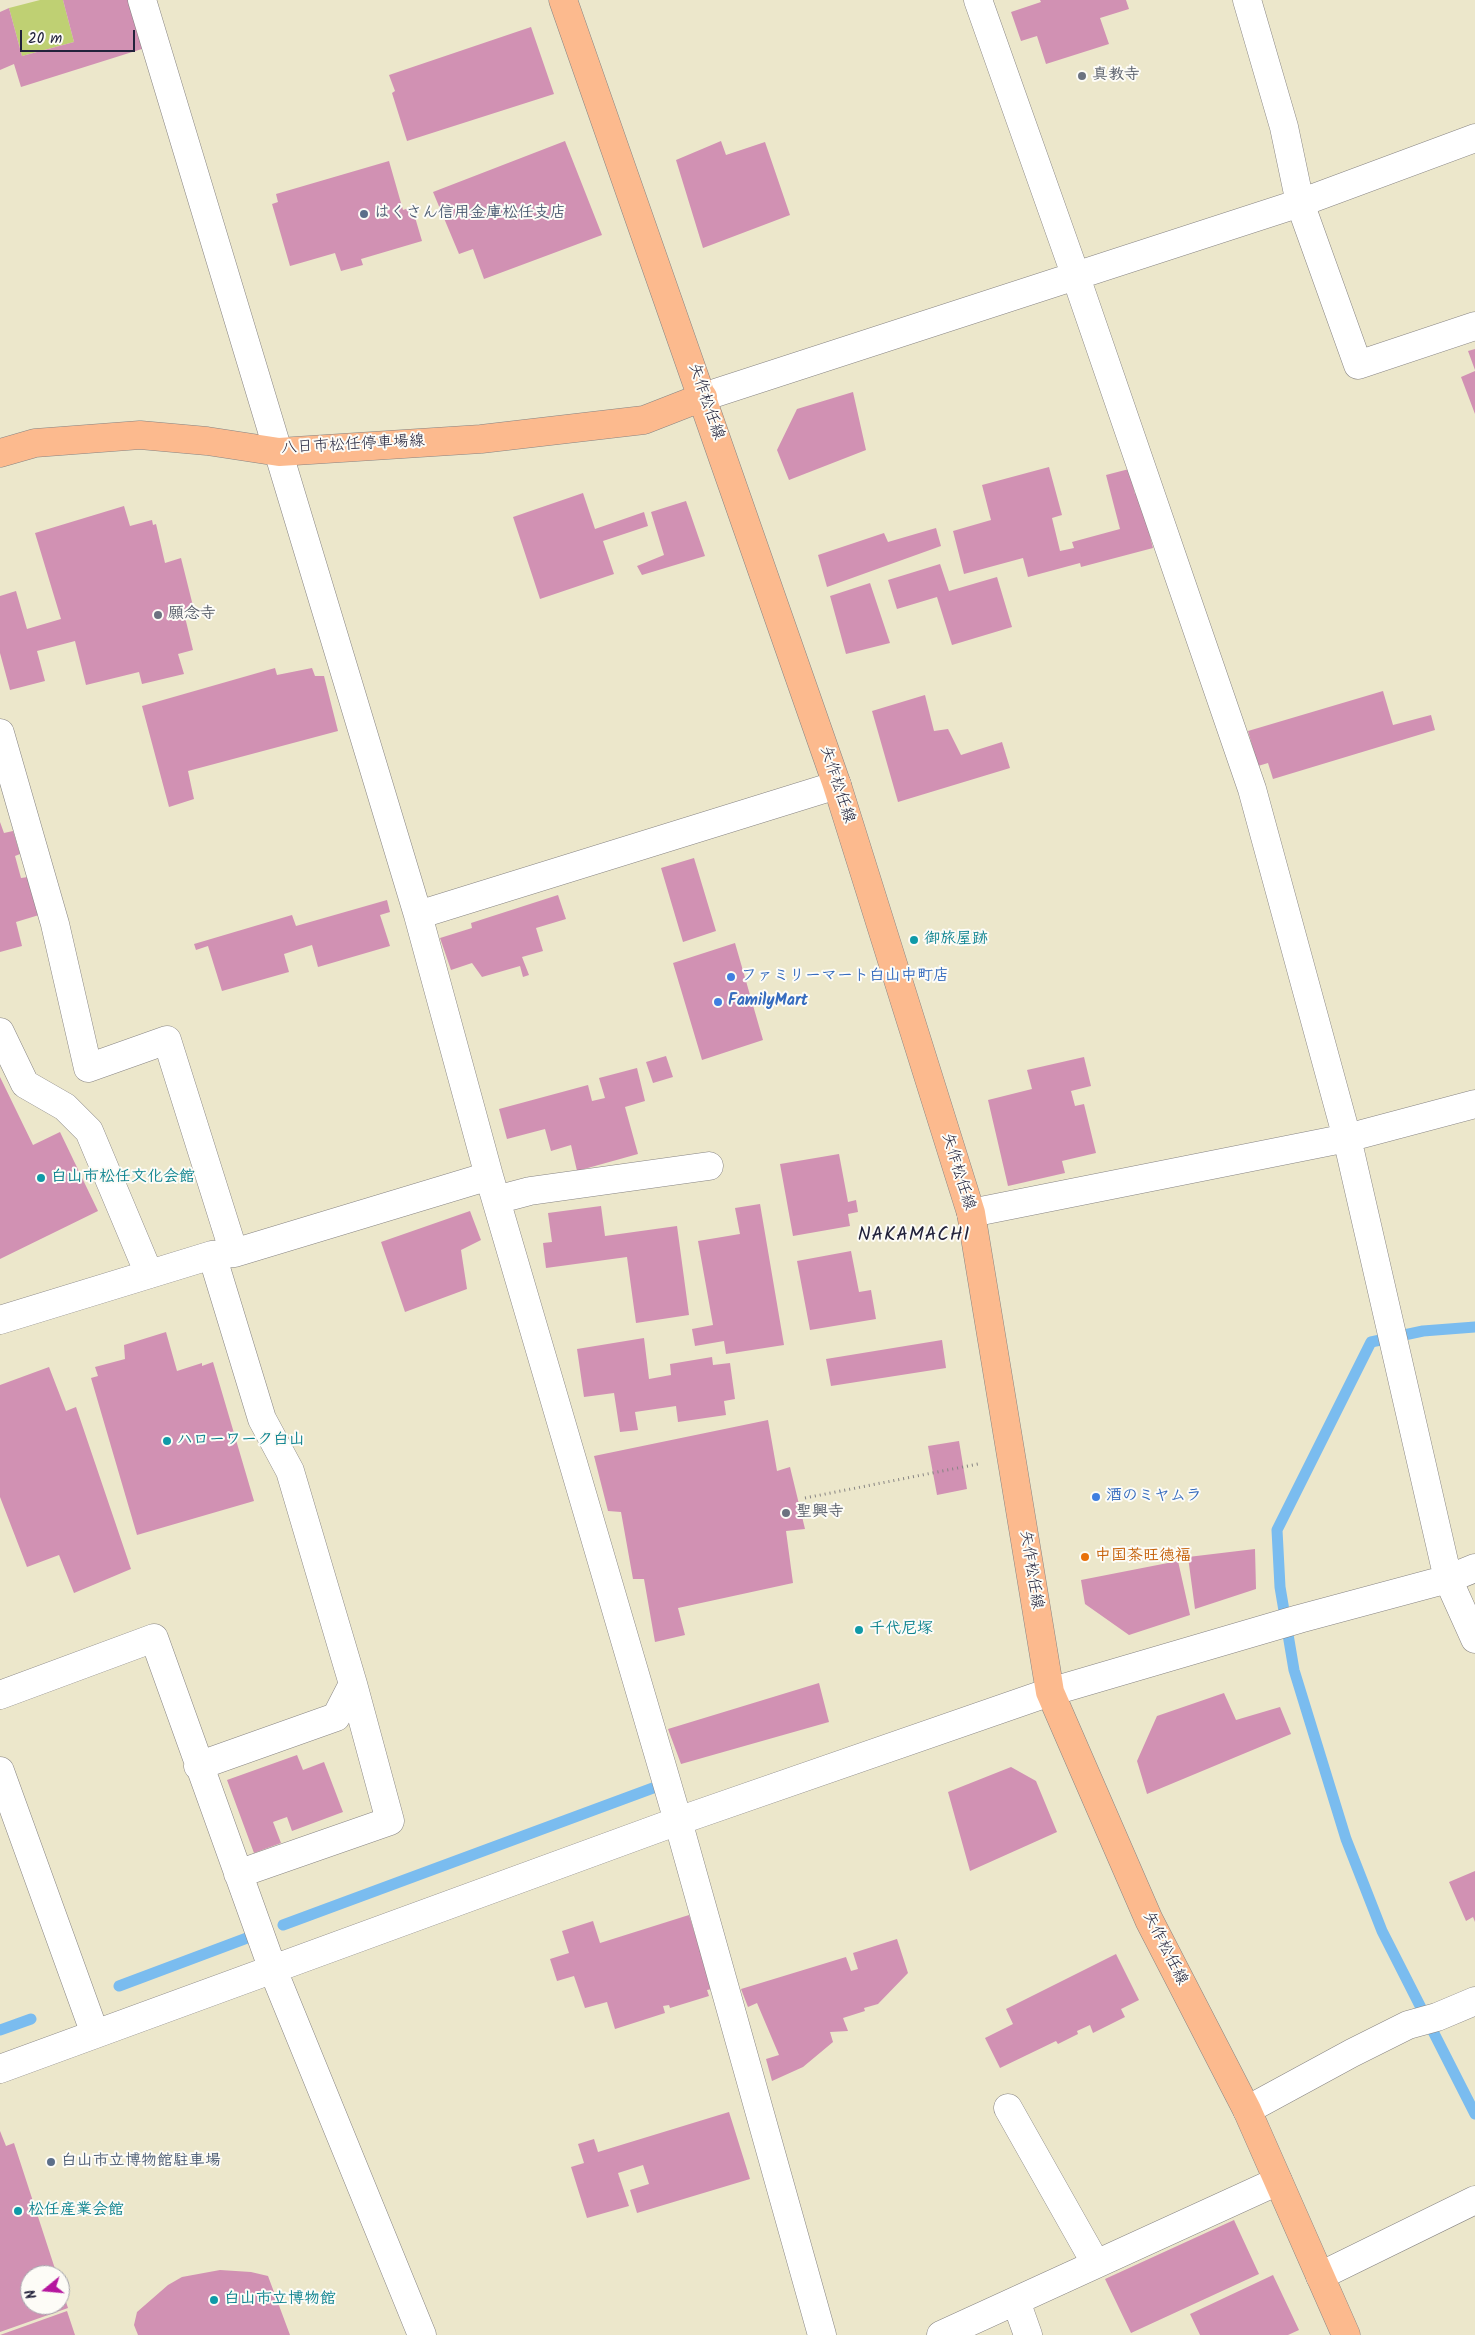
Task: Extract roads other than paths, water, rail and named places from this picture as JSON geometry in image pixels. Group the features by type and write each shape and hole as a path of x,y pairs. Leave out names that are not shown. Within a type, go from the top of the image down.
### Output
{"main road":[{"name":"矢作松任線","path":"563,0 837,784 970,1213 1050,1692 1149,1920 1247,2110 1346,2335"},
{"name":"八日市松任停車場線","path":"0,453 35,443 140,435 207,440 279,452 375,444 481,439 644,420 703,397"}],"street":[{"path":"142,0 418,915 493,1188 678,1821 822,2335"},
{"path":"978,0 1076,274 1252,790 1347,1138 1448,1579 1475,1639"},
{"path":"1247,0 1284,128 1300,203 1358,365 1475,326"},
{"path":"703,397 1076,274 1300,203 1475,138"},
{"path":"0,733 56,924 88,1068 167,1040 223,1254 262,1419 290,1471 354,1684 390,1821 238,1874"},
{"path":"418,915 837,784"},
{"path":"0,1032 25,1084 66,1107 89,1131 148,1274"},
{"path":"970,1213 1347,1138 1475,1104"},
{"path":"0,1320 148,1274 493,1188 530,1191 709,1166"},
{"path":"0,2069 678,1821 1050,1692 1448,1579 1475,1568"},
{"path":"0,1695 154,1638 198,1766 273,1970 422,2335"},
{"path":"198,1766 336,1716 354,1684"},
{"path":"0,1771 95,2034"},
{"path":"1247,2110 1408,2025 1438,2017 1475,2001"},
{"path":"1008,2108 1096,2264"},
{"path":"941,2335 1278,2181"},
{"path":"1320,2276 1475,2200"},
{"path":"1016,2301 1028,2335"}],"waterway":[{"path":"1475,1327 1423,1331 1371,1342 1277,1530 1280,1587 1294,1670 1346,1839 1382,1931 1475,2114"},
{"path":"283,1925 653,1788"},
{"path":"119,1986 247,1938"},
{"path":"0,2030 31,2019"}],"place":[{"name":"真教寺","path":"1082,76"},
{"name":"はくさん信用金庫松任支店","path":"364,214"},
{"name":"願念寺","path":"158,615"},
{"name":"御旅屋跡","path":"914,940"},
{"name":"ファミリーマート白山中町店","path":"731,977"},
{"name":"FamilyMart","path":"718,1002"},
{"name":"白山市松任文化会館","path":"41,1178"},
{"name":"ハローワーク白山","path":"167,1441"},
{"name":"酒のミヤムラ","path":"1096,1497"},
{"name":"聖興寺","path":"786,1513"},
{"name":"中国茶旺徳福","path":"1085,1557"},
{"name":"千代尼塚","path":"859,1630"},
{"name":"白山市立博物館駐車場","path":"51,2162"},
{"name":"松任産業会館","path":"18,2211"},
{"name":"白山市立博物館","path":"214,2300"}],"district":[{"name":"NAKAMACHI","path":"914,1237"}]}
